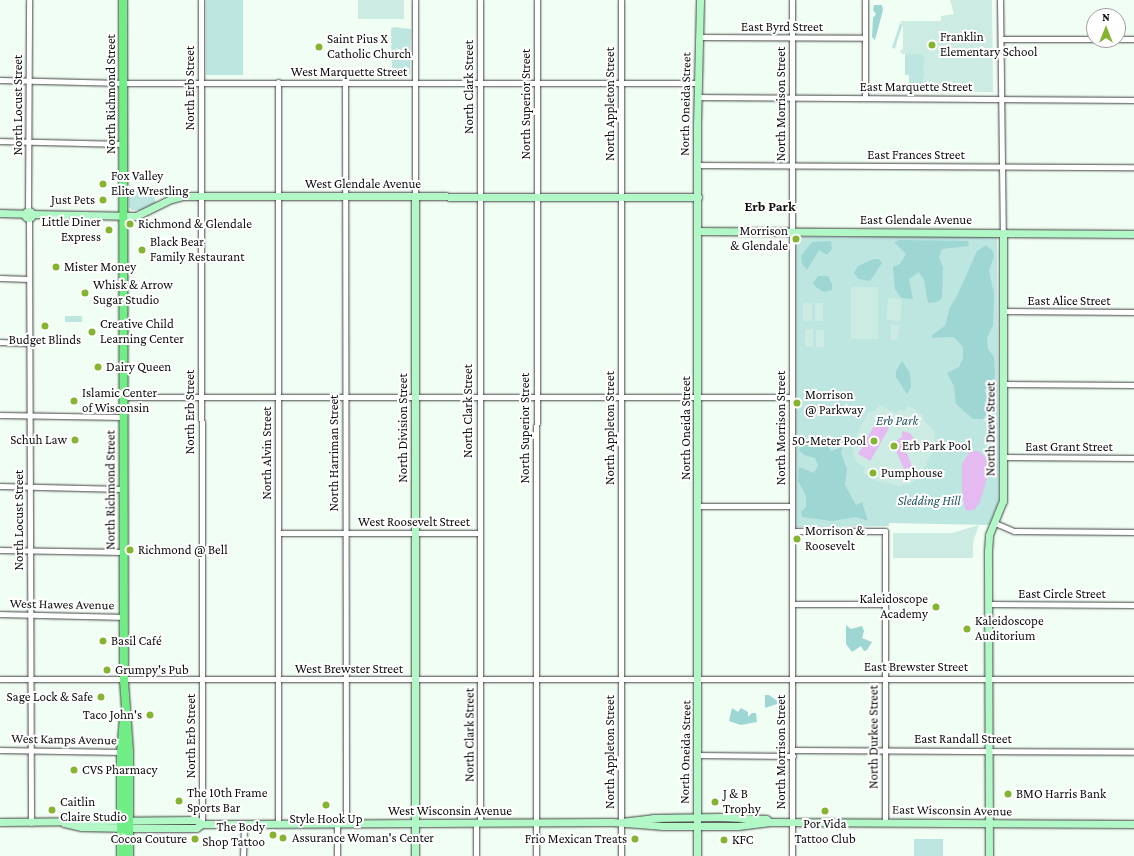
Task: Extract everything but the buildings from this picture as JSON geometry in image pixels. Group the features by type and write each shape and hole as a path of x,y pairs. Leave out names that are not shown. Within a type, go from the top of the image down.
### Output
{"main road":[{"name":"North Richmond Street","path":"121,856 125,824 122,397 123,0"},
{"name":"North Richmond Street","path":"125,824 129,856"}],"street":[{"name":"North Locust Street","path":"29,0 31,822"},
{"name":"North Erb Street","path":"201,0 202,824"},
{"name":"North Division Street","path":"414,0 415,856"},
{"name":"North Clark Street","path":"476,856 481,679 479,533 480,0"},
{"name":"North Superior Street","path":"536,856 537,0"},
{"name":"North Appleton Street","path":"621,856 622,0"},
{"name":"North Oneida Street","path":"697,856 697,165 700,0"},
{"name":"North Morrison Street","path":"792,0 792,856"},
{"path":"864,98 865,0"},
{"name":"North Drew Street","path":"989,856 988,541 1003,501 1003,233 1000,0"},
{"name":"East Byrd Street","path":"699,37 865,38"},
{"path":"1001,39 1086,39"},
{"name":"West Marquette Street","path":"0,80 122,83 698,83"},
{"name":"North Alvin Street","path":"278,82 278,824"},
{"name":"North Harriman Street","path":"345,83 346,824"},
{"name":"East Marquette Street","path":"698,97 1134,100"},
{"path":"0,142 123,144"},
{"name":"East Frances Street","path":"697,165 1134,167"},
{"name":"West Glendale Avenue","path":"0,213 123,216 144,214 177,197 201,196 698,197"},
{"name":"East Glendale Avenue","path":"698,232 792,231 1134,234"},
{"path":"0,278 29,279"},
{"name":"East Alice Street","path":"1003,311 1134,312"},
{"path":"0,342 29,343"},
{"path":"1003,384 1134,385"},
{"path":"122,397 792,397"},
{"path":"0,415 123,417"},
{"name":"East Grant Street","path":"1003,457 1134,458"},
{"path":"0,486 123,489"},
{"path":"698,506 792,506"},
{"path":"995,523 1014,531 1134,532"},
{"name":"North Durkee Street","path":"792,531 884,531 885,823"},
{"name":"West Roosevelt Street","path":"278,533 479,533"},
{"path":"0,550 124,552"},
{"path":"792,604 885,604"},
{"name":"East Circle Street","path":"989,604 1134,605"},
{"name":"West Hawes Avenue","path":"0,614 124,617"},
{"name":"West Brewster Street","path":"0,679 124,681 698,678"},
{"name":"East Brewster Street","path":"698,678 1134,679"},
{"name":"West Kamps Avenue","path":"0,750 125,752"},
{"name":"East Randall Street","path":"698,755 884,750 1134,752"},
{"name":"East Wisconsin Avenue","path":"620,822 642,818 697,817 766,819 770,822"},
{"name":"West Wisconsin Avenue","path":"0,822 64,823 80,820 196,828 202,824 536,822 620,822 697,826"},
{"name":"East Wisconsin Avenue","path":"697,826 738,826 770,822 1134,824"},
{"path":"244,824 244,856"},
{"path":"337,824 337,856"}],"green space":[{"path":"206,0 243,0 243,75 206,75"},
{"path":"358,0 404,0 404,19 358,19"},
{"path":"950,0 992,0 993,92 923,92 925,57 921,54 902,54 900,51 903,49 903,24 900,21 941,21 941,16 954,14"},
{"path":"900,23 903,24 895,49 892,48"},
{"path":"394,27 411,29 410,75 392,75 391,29"},
{"path":"905,54 921,54 925,57 923,91 909,83 909,75 905,75"},
{"path":"129,189 152,189 156,203 141,210 132,210 129,207"},
{"name":"Erb Park","path":"796,237 997,237 999,500 989,525 889,523 889,526 796,527"},
{"path":"851,287 878,287 878,339 851,339"},
{"path":"888,298 902,299 900,321 886,320"},
{"path":"803,303 812,303 812,321 803,321"},
{"path":"815,303 823,303 823,321 815,321"},
{"path":"65,316 82,316 82,322 65,322"},
{"path":"891,325 900,325 897,340 891,340"},
{"path":"805,329 813,329 813,347 805,347"},
{"path":"816,330 824,330 824,347 816,347"},
{"name":"Erb Park Pool","path":"879,404 895,413 901,410 904,412 908,406 915,409 924,416 923,419 934,431 936,447 918,478 912,483 899,486 877,481 863,473 865,467 857,462 853,455 854,441 868,412 875,411"},
{"path":"979,525 973,542 973,558 893,558 893,533 952,533"},
{"path":"914,839 943,839 943,856 914,856"}],"shaded area":[{"path":"874,5 882,5 883,10 875,40 872,37 873,18 876,14 873,10"},
{"path":"900,240 968,241 969,246 942,249 939,257 943,267 942,298 937,302 928,303 924,280 919,272 909,279 913,299 901,298 895,289 893,267 900,264 906,254 894,242"},
{"path":"831,241 832,249 827,255 819,250 807,270 802,264 801,256 812,242"},
{"path":"986,245 992,250 994,256 989,271 994,294 993,325 987,338 988,349 994,357 995,376 994,381 984,391 990,398 990,409 983,419 973,419 956,404 954,386 947,373 959,367 963,358 963,347 954,337 932,338 932,335 945,326 950,307 956,298 977,251"},
{"path":"874,259 879,259 882,263 870,281 859,279 854,273 858,266"},
{"path":"818,276 828,276 832,284 832,290 824,292 817,288 813,283"},
{"path":"902,361 910,373 911,387 907,394 896,377 896,371"},
{"name":"50-Meter Pool","path":"877,421 889,428 870,461 858,454"},
{"path":"902,431 910,433 914,439 907,442 903,453 907,453 912,467 904,469 895,448 897,440 902,437"},
{"path":"801,445 827,445 831,451 843,447 841,453 847,469 845,485 856,505 862,502 868,521 856,517 832,521 802,517 801,512 806,507 806,496 798,481 799,467 814,473 818,465 815,458 804,455 799,450"},
{"path":"970,451 978,451 985,456 989,471 980,502 975,509 969,511 965,509 962,490 962,464"},
{"path":"846,625 851,629 862,626 864,631 862,638 872,642 867,650 864,651 861,646 852,652 846,644"},
{"path":"765,695 769,695 780,703 765,708"},
{"path":"732,708 738,712 741,708 748,712 748,717 752,713 756,713 757,722 741,725 729,721"}],"place":[{"name":"Franklin Elementary School","path":"932,45"},
{"name":"Saint Pius X Catholic Church","path":"319,47"},
{"name":"Fox Valley Elite Wrestling","path":"103,184"},
{"name":"Just Pets","path":"103,200"},
{"name":"Richmond & Glendale","path":"130,224"},
{"name":"Little Diner Express","path":"109,230"},
{"name":"Morrison & Glendale","path":"796,239"},
{"name":"Black Bear Family Restaurant","path":"142,250"},
{"name":"Mister Money","path":"56,267"},
{"name":"Whisk & Arrow Sugar Studio","path":"85,293"},
{"name":"Budget Blinds","path":"45,326"},
{"name":"Creative Child Learning Center","path":"92,332"},
{"name":"Dairy Queen","path":"98,367"},
{"name":"Islamic Center of Wisconsin","path":"74,401"},
{"name":"Morrison @ Parkway","path":"797,403"},
{"name":"Schuh Law","path":"75,440"},
{"name":"50-Meter Pool","path":"874,441"},
{"name":"Erb Park Pool","path":"894,446"},
{"name":"Pumphouse","path":"873,473"},
{"name":"Morrison & Roosevelt","path":"797,539"},
{"name":"Richmond @ Bell","path":"130,550"},
{"name":"Kaleidoscope Academy","path":"936,607"},
{"name":"Kaleidoscope Auditorium","path":"967,629"},
{"name":"Basil Café","path":"103,641"},
{"name":"Grumpy's Pub","path":"107,670"},
{"name":"Sage Lock & Safe","path":"101,697"},
{"name":"Taco John's","path":"150,715"},
{"name":"CVS Pharmacy","path":"74,770"},
{"name":"BMO Harris Bank","path":"1008,794"},
{"name":"The 10th Frame Sports Bar","path":"179,801"},
{"name":"J & B Trophy","path":"715,802"},
{"name":"Style Hook Up","path":"326,805"},
{"name":"Caitlin Claire Studio","path":"52,810"},
{"name":"Por Vida Tattoo Club","path":"825,811"},
{"name":"The Body Shop Tattoo","path":"273,835"},
{"name":"Assurance Woman's Center","path":"283,838"},
{"name":"Cocoa Couture","path":"195,839"},
{"name":"Frio Mexican Treats","path":"635,839"},
{"name":"KFC","path":"724,840"}],"district":[{"name":"Erb Park","path":"770,206"}],"park label":[{"name":"Sledding Hill","path":"929,501"}]}
